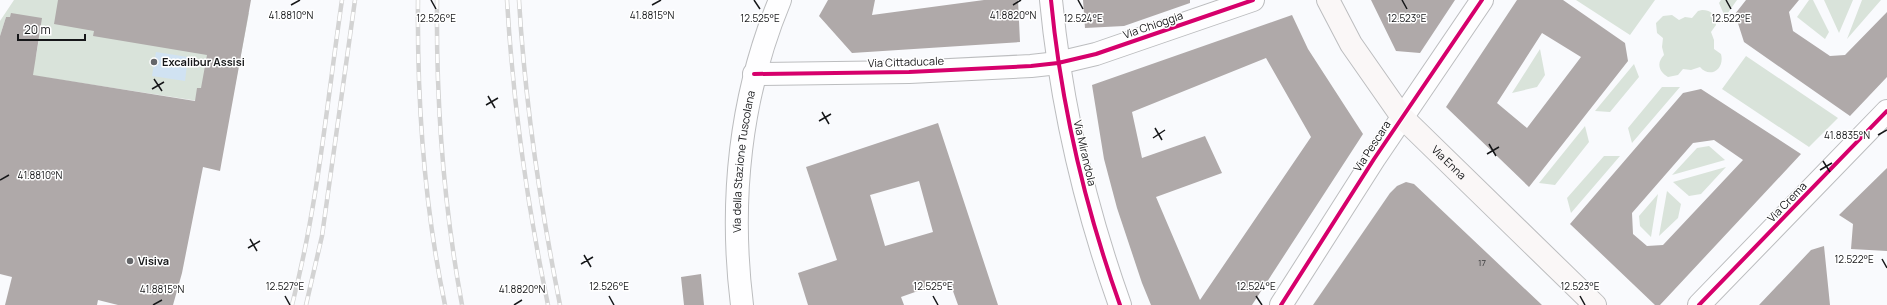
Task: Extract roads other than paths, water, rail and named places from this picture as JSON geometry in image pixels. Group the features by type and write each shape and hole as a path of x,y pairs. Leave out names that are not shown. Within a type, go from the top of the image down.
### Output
{"main road":[{"name":"Via Enna","path":"1328,0 1351,44 1402,117 1595,305"}],"street":[{"name":"Via della Stazione Tuscolana","path":"742,305 737,248 739,165 747,104 754,74 780,0"},
{"name":"Via Mirandola","path":"1051,0 1058,63 1079,169 1120,305"},
{"name":"Via Chioggia","path":"1058,63 1096,54 1253,0"},
{"name":"Via Pescara","path":"1281,305 1402,117 1482,0"},
{"name":"Via Cittaducale","path":"754,74 909,72 1058,63"},
{"name":"Via Crema","path":"1699,305 1887,111"}],"water":[{"path":"156,52 188,57 185,81 152,76"}],"railway":[{"path":"292,305 309,230 342,0"},
{"path":"306,305 322,236 355,0"},
{"path":"418,0 419,77 423,153 432,230 445,305"},
{"path":"437,0 439,115 445,191 455,267 462,305"},
{"path":"507,0 513,77 527,191 548,305"},
{"path":"519,0 525,77 534,153 560,305"}],"place":[{"name":"Excalibur Assisi","path":"154,62"},
{"name":"Visiva","path":"130,261"}]}
